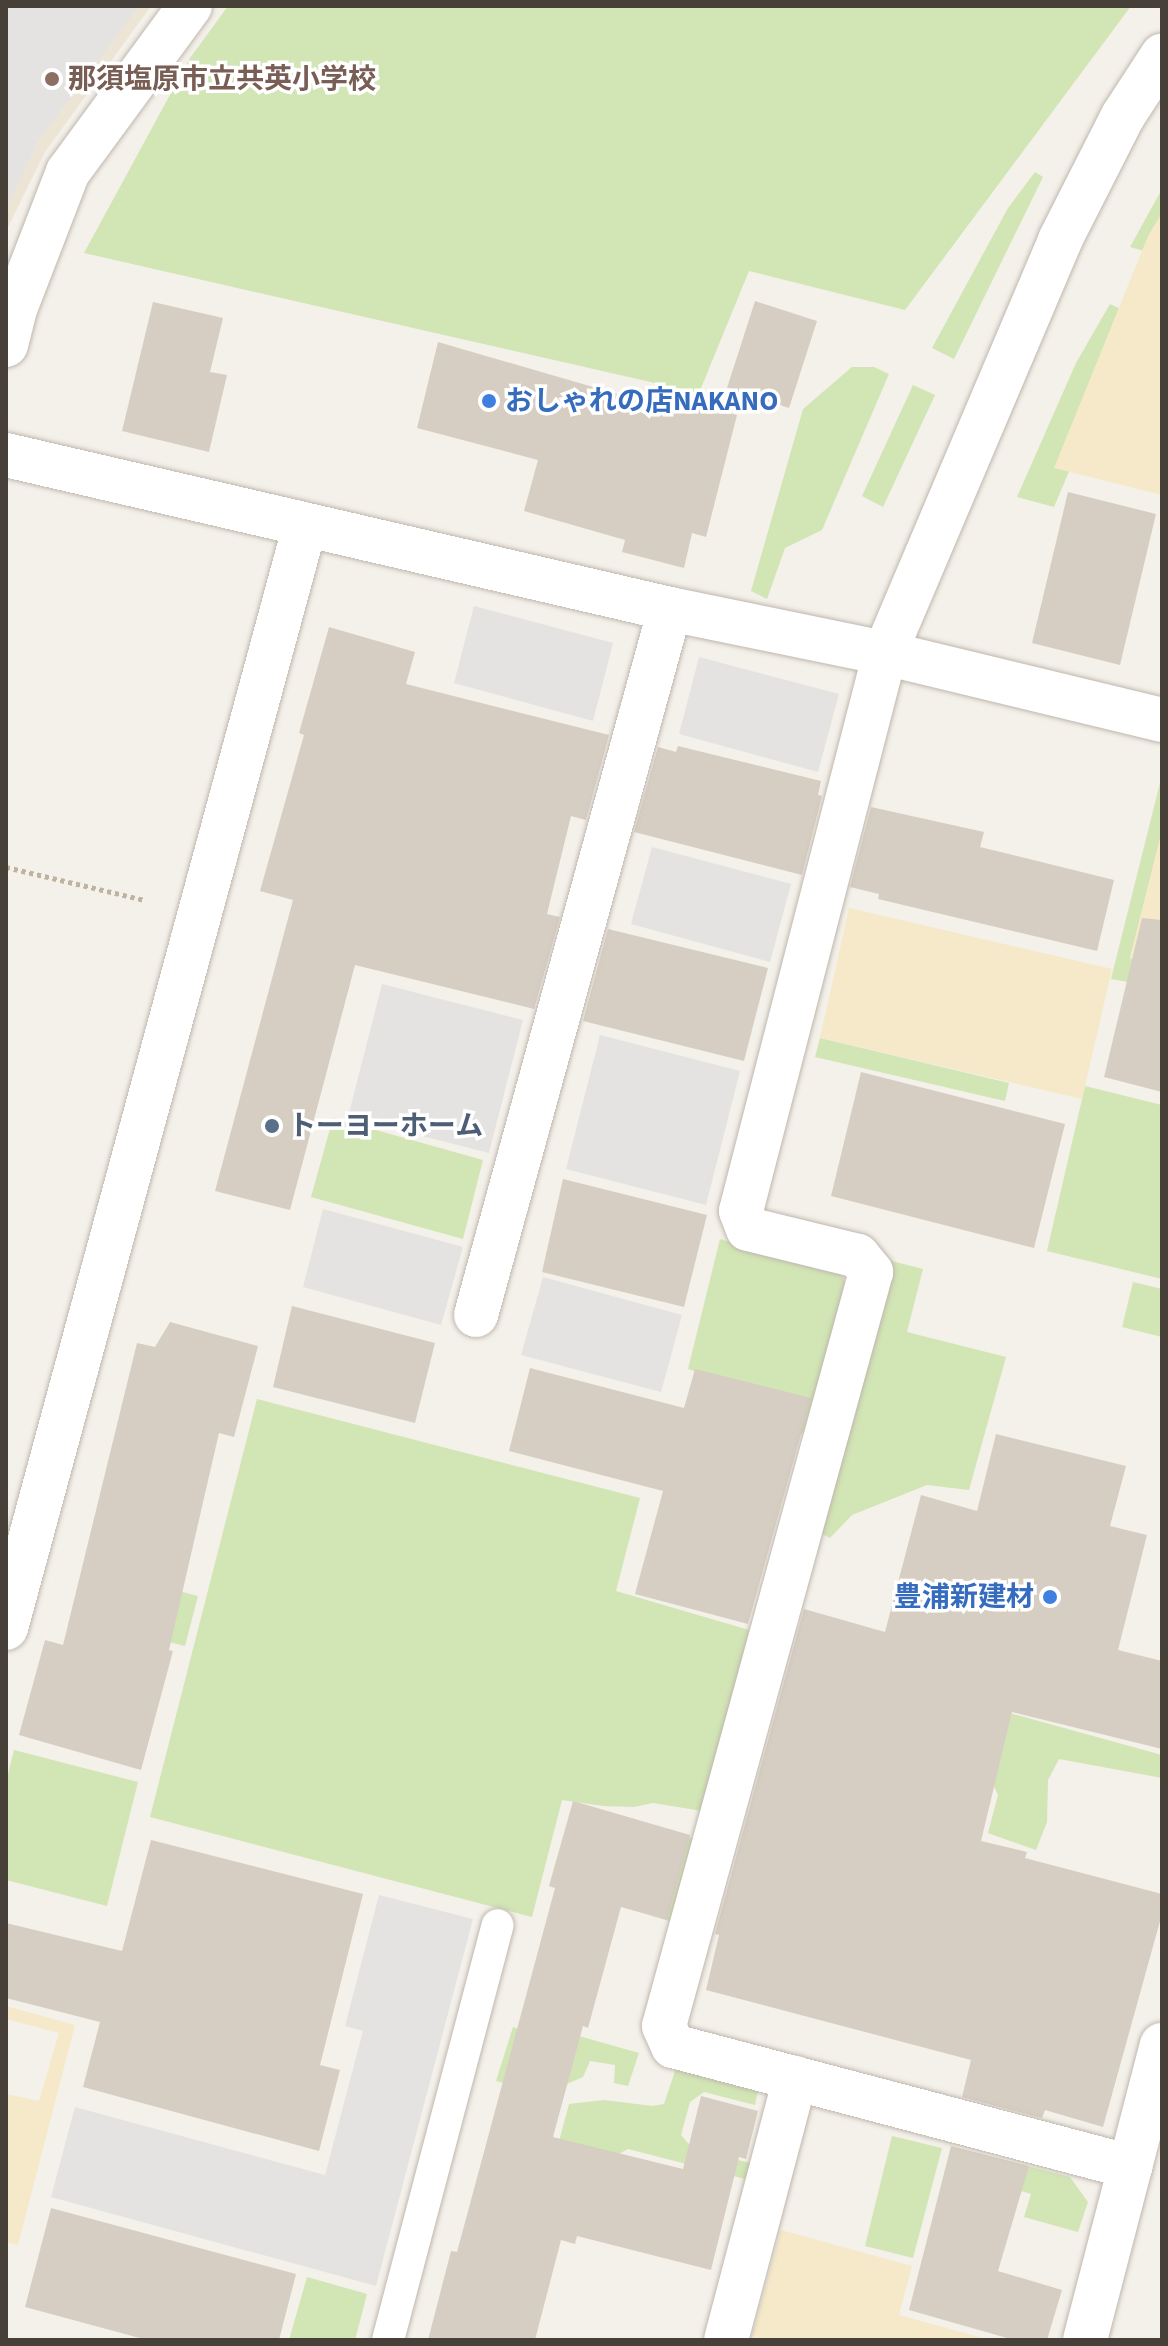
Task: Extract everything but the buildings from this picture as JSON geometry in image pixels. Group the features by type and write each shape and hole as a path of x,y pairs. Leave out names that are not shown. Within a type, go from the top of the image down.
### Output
{"street":[{"path":"6,345 15,309 68,172 190,6"},
{"path":"1130,2167 673,2046 664,2026 871,1272 858,1256 748,1229 741,1211 885,653 1060,240 1123,116 1162,56"},
{"path":"6,455 670,609 885,653 1162,720"},
{"path":"6,1628 305,525"},
{"path":"476,1315 670,609"},
{"path":"1085,2340 1162,2045"},
{"path":"726,2340 795,2078"}],"lane":[{"path":"388,2340 498,1925"}],"path":[{"path":"6,867 201,913"}],"shaded area":[{"name":"那須塩原市立共英小学校","path":"6,6 151,6 45,152 6,231"},
{"name":"那須塩原市立共英小学校","path":"6,6 139,6 38,141 6,209"},
{"path":"474,606 613,643 593,721 454,683"},
{"path":"699,657 839,694 818,772 679,734"},
{"path":"652,847 791,884 770,962 631,924"},
{"path":"382,984 523,1020 489,1153 348,1117"},
{"path":"600,1035 740,1071 706,1205 566,1169"},
{"path":"323,1209 463,1247 441,1325 303,1287"},
{"path":"543,1277 682,1315 661,1392 521,1355"},
{"path":"379,1895 473,1919 376,2286 51,2197 75,2107 325,2175 363,2031 345,2026"}],"green space":[{"path":"228,6 1131,6 905,310 749,271 699,393 84,253 190,58"},
{"path":"1035,172 1043,177 954,359 932,348 1008,208"},
{"path":"1162,189 1162,250 1158,255 1130,247"},
{"path":"1110,304 1135,316 1054,507 1017,497 1076,363"},
{"path":"852,367 874,367 889,374 822,530 785,548 767,599 751,591 803,409"},
{"path":"913,385 935,395 883,507 862,496"},
{"path":"1162,775 1162,831 1130,958 1162,967 1162,988 1111,979"},
{"path":"820,1038 1009,1083 1005,1101 815,1057"},
{"path":"1085,1086 1162,1105 1162,1279 1047,1251"},
{"path":"333,1118 483,1160 463,1239 311,1197"},
{"path":"720,1239 840,1273 850,1291 812,1437 792,1430 773,1396 688,1369"},
{"path":"888,1260 923,1269 907,1332 1006,1357 969,1490 927,1485 852,1515 830,1538 818,1532"},
{"path":"1133,1282 1162,1289 1162,1337 1122,1327"},
{"path":"257,1399 640,1498 616,1591 749,1630 702,1811 653,1803 634,1807 603,1806 562,1800 532,1917 150,1817"},
{"path":"124,1577 198,1596 185,1646 112,1628"},
{"path":"922,1689 1162,1755 1162,1778 1059,1759 1048,1780 1047,1822 1036,1850 988,1833 998,1795 989,1776"},
{"path":"14,1750 138,1782 107,1906 6,1880 6,1782"},
{"path":"698,1837 673,1922 652,1916 688,1838"},
{"path":"513,2027 548,2038 572,2034 639,2053 628,2086 614,2083 615,2065 590,2061 583,2077 544,2094 496,2081"},
{"path":"676,2068 758,2090 755,2105 704,2092 690,2102 681,2135 694,2150 751,2163 745,2179 628,2149 615,2156 558,2145 569,2104 604,2100 653,2106 664,2104"},
{"path":"892,2136 942,2148 913,2258 865,2246"},
{"path":"978,2153 1070,2177 1088,2202 1078,2232 1024,2217 1031,2194 970,2176"},
{"path":"307,2277 367,2294 355,2340 289,2340"}],"sand":[{"path":"1162,213 1162,495 1054,468 1148,236"},
{"path":"1162,831 1162,967 1130,958"},
{"path":"849,908 1112,969 1082,1099 820,1038"},
{"path":"6,2006 75,2025 18,2245 6,2242 6,2094 39,2101 59,2033 6,2019"},
{"path":"781,2230 912,2266 899,2315 990,2340 765,2340 752,2336"}],"place":[{"name":"那須塩原市立共英小学校","path":"52,79"},
{"name":"おしゃれの店NAKANO","path":"489,401"},
{"name":"トーヨーホーム","path":"272,1126"},
{"name":"豊浦新建材","path":"1050,1597"}]}
